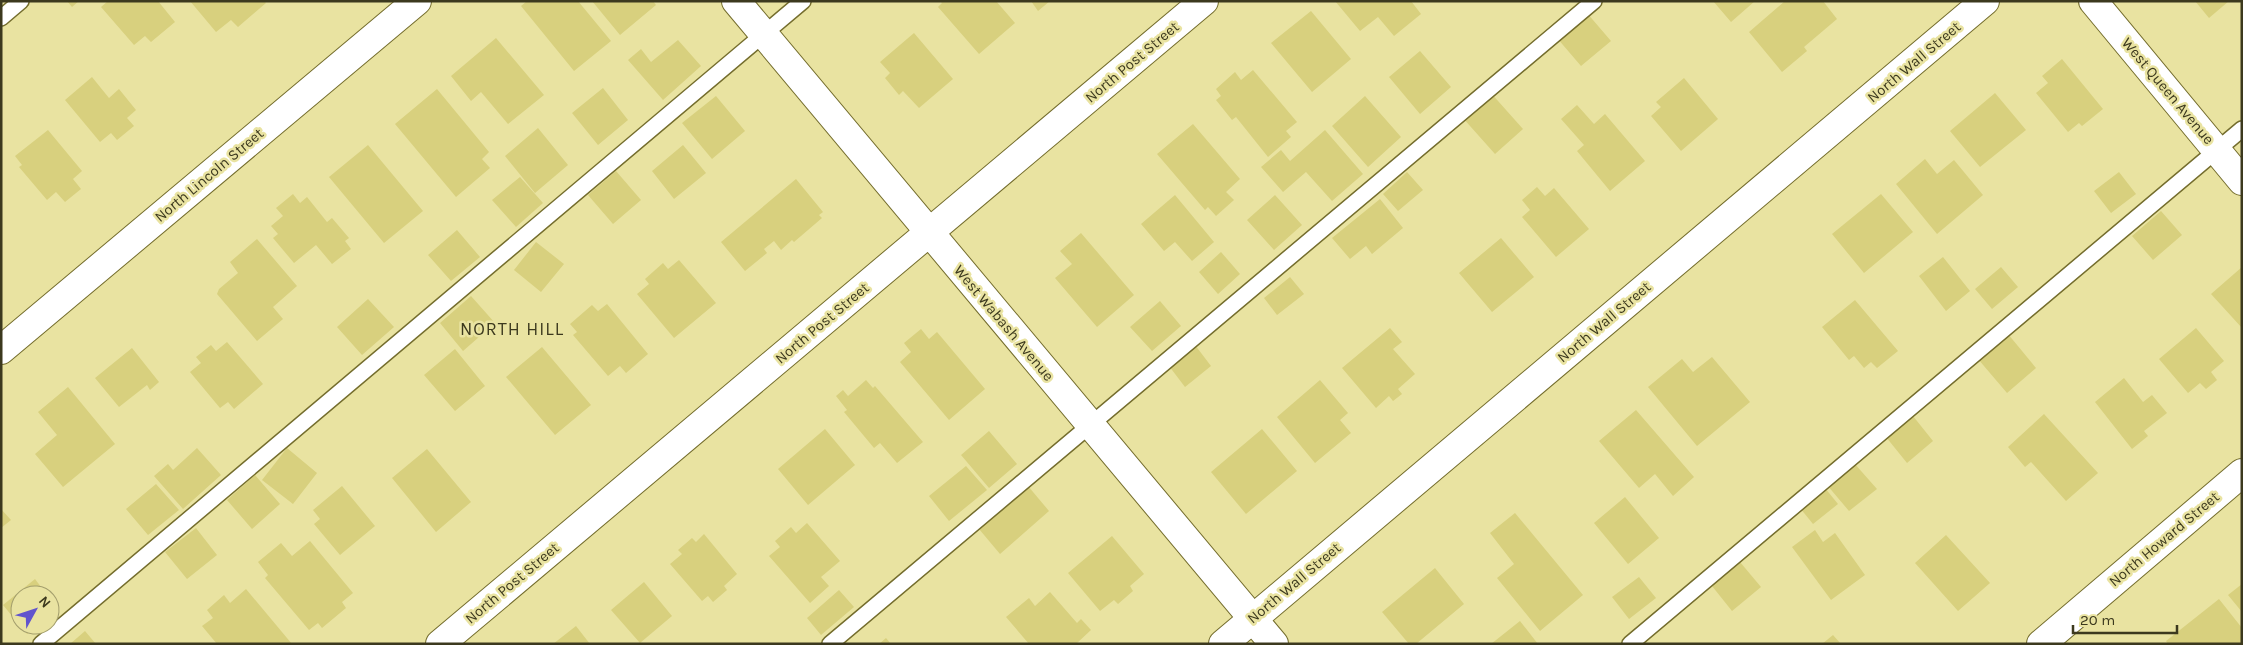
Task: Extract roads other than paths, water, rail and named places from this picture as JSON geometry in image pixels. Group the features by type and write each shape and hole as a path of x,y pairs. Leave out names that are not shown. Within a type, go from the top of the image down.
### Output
{"street":[{"name":"North Lincoln Street","path":"1,350 417,1"},
{"name":"West Wabash Avenue","path":"736,1 1274,644"},
{"name":"North Post Street","path":"440,644 1204,1"},
{"name":"North Wall Street","path":"1223,644 1985,1"},
{"name":"West Queen Avenue","path":"2093,1 2242,181"},
{"name":"North Howard Street","path":"2041,644 2242,473"}],"lane":[{"path":"1,18 21,1"},
{"path":"42,644 803,1"},
{"path":"830,644 1594,1"},
{"path":"1630,644 2242,129"}],"district":[{"name":"NORTH HILL","path":"512,329"}]}
